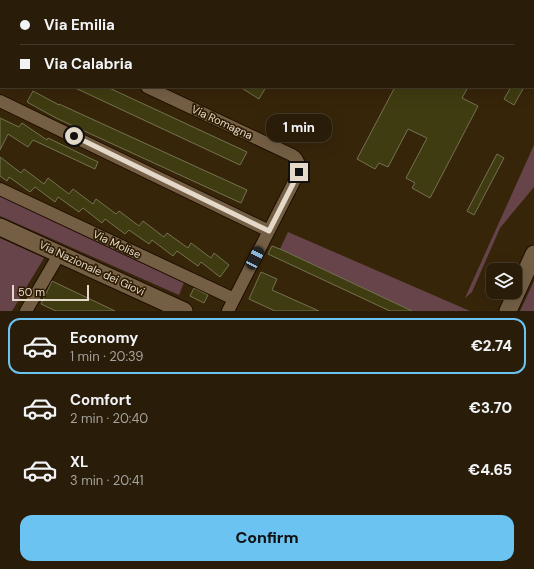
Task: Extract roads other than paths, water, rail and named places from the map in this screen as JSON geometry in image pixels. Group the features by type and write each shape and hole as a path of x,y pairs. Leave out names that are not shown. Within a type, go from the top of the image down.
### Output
{"main road":[{"name":"Via Nazionale dei Giovi","path":"0,227 60,253 184,311"},
{"path":"521,263 534,240"},
{"path":"508,311 534,254"},
{"path":"497,311 503,299"}],"street":[{"name":"Via Romagna","path":"151,88 297,158 299,172 269,231"},
{"path":"0,101 269,231 228,311"},
{"name":"Via Molise","path":"0,189 234,299"},
{"path":"26,311 60,253"}]}
